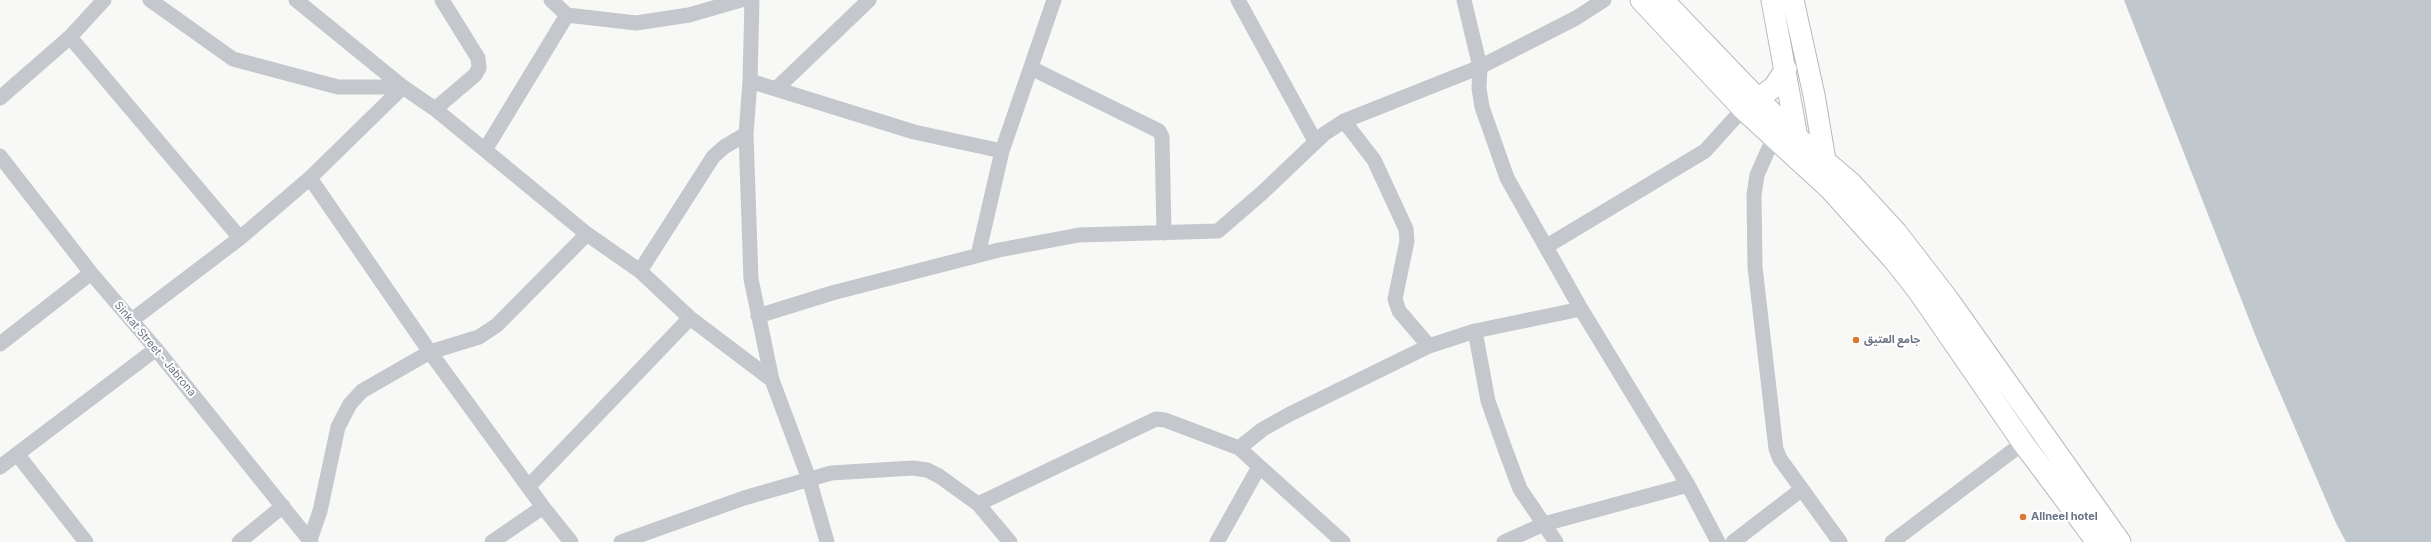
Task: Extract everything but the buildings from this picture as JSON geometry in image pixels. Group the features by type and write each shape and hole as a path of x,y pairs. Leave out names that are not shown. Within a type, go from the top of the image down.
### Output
{"main road":[{"path":"1641,0 1777,130 1800,163 1830,189 1919,292 2023,443 2097,542"},
{"path":"1664,0 1751,104"},
{"path":"1772,0 1798,138 1800,163"},
{"path":"1793,0 1814,95 1830,189"},
{"path":"1751,104 1774,87 1786,69"},
{"path":"1777,130 1798,138 1851,183 1896,232 1947,298 2120,542"}],"street":[{"path":"0,98 70,37 104,0"},
{"path":"150,0 233,59 338,87 403,87"},
{"path":"296,0 403,87 435,109 587,234 640,271 690,318 772,380"},
{"path":"435,109 475,75 479,68 478,58 442,0"},
{"path":"551,0 567,15 636,23 689,15 741,0"},
{"path":"752,0 750,81 746,134 751,279 772,380 808,479 827,542"},
{"path":"776,89 869,0"},
{"path":"978,256 1002,151 1054,0"},
{"path":"1238,0 1315,141"},
{"path":"1464,0 1480,68 1479,88 1482,106 1507,178 1547,246 1581,309 1688,485 1718,542"},
{"path":"758,316 832,293 978,256 1079,235 1218,231 1263,192 1315,141 1344,122 1480,68 1576,18 1604,0"},
{"path":"485,150 567,15"},
{"path":"70,37 240,238"},
{"path":"1031,68 1159,131 1162,137 1164,232"},
{"path":"750,81 914,132 1002,151"},
{"path":"132,320 240,238 310,178 403,87"},
{"path":"1547,246 1704,151 1751,104"},
{"path":"1344,122 1374,160 1406,229 1408,241 1395,299 1399,311 1429,346"},
{"path":"1777,130 1757,175 1754,195 1755,267 1776,449 1780,459 1840,542"},
{"path":"640,271 713,157 724,147 746,134"},
{"name":"Sinkat Street - Jabrona","path":"0,156 91,273 156,349 311,541"},
{"path":"310,178 430,352 543,508 571,542"},
{"path":"311,541 320,511 338,427 350,404 372,385 430,352 479,338 497,325 587,234"},
{"path":"0,344 91,273"},
{"path":"1239,448 1263,429 1290,414 1429,346 1474,331 1581,309"},
{"path":"528,486 690,318"},
{"path":"1474,331 1488,401 1520,489 1556,542"},
{"path":"0,467 156,349"},
{"path":"978,504 1156,419 1166,420 1239,448 1344,542"},
{"path":"1892,542 2023,443"},
{"path":"17,454 86,542"},
{"path":"1218,542 1259,467"},
{"path":"621,542 744,498 831,473 913,468 927,470 939,476 978,504 1010,542"},
{"path":"1504,542 1544,524 1688,485"},
{"path":"1733,542 1802,489"},
{"path":"239,542 283,506"},
{"path":"492,542 543,508"}],"shaded area":[{"path":"2124,0 2431,0 2431,542 2346,542 2335,521 2258,342"}],"place":[{"name":"جامع العتيق","path":"1856,340"},
{"name":"Allneel hotel","path":"2023,517"}]}
